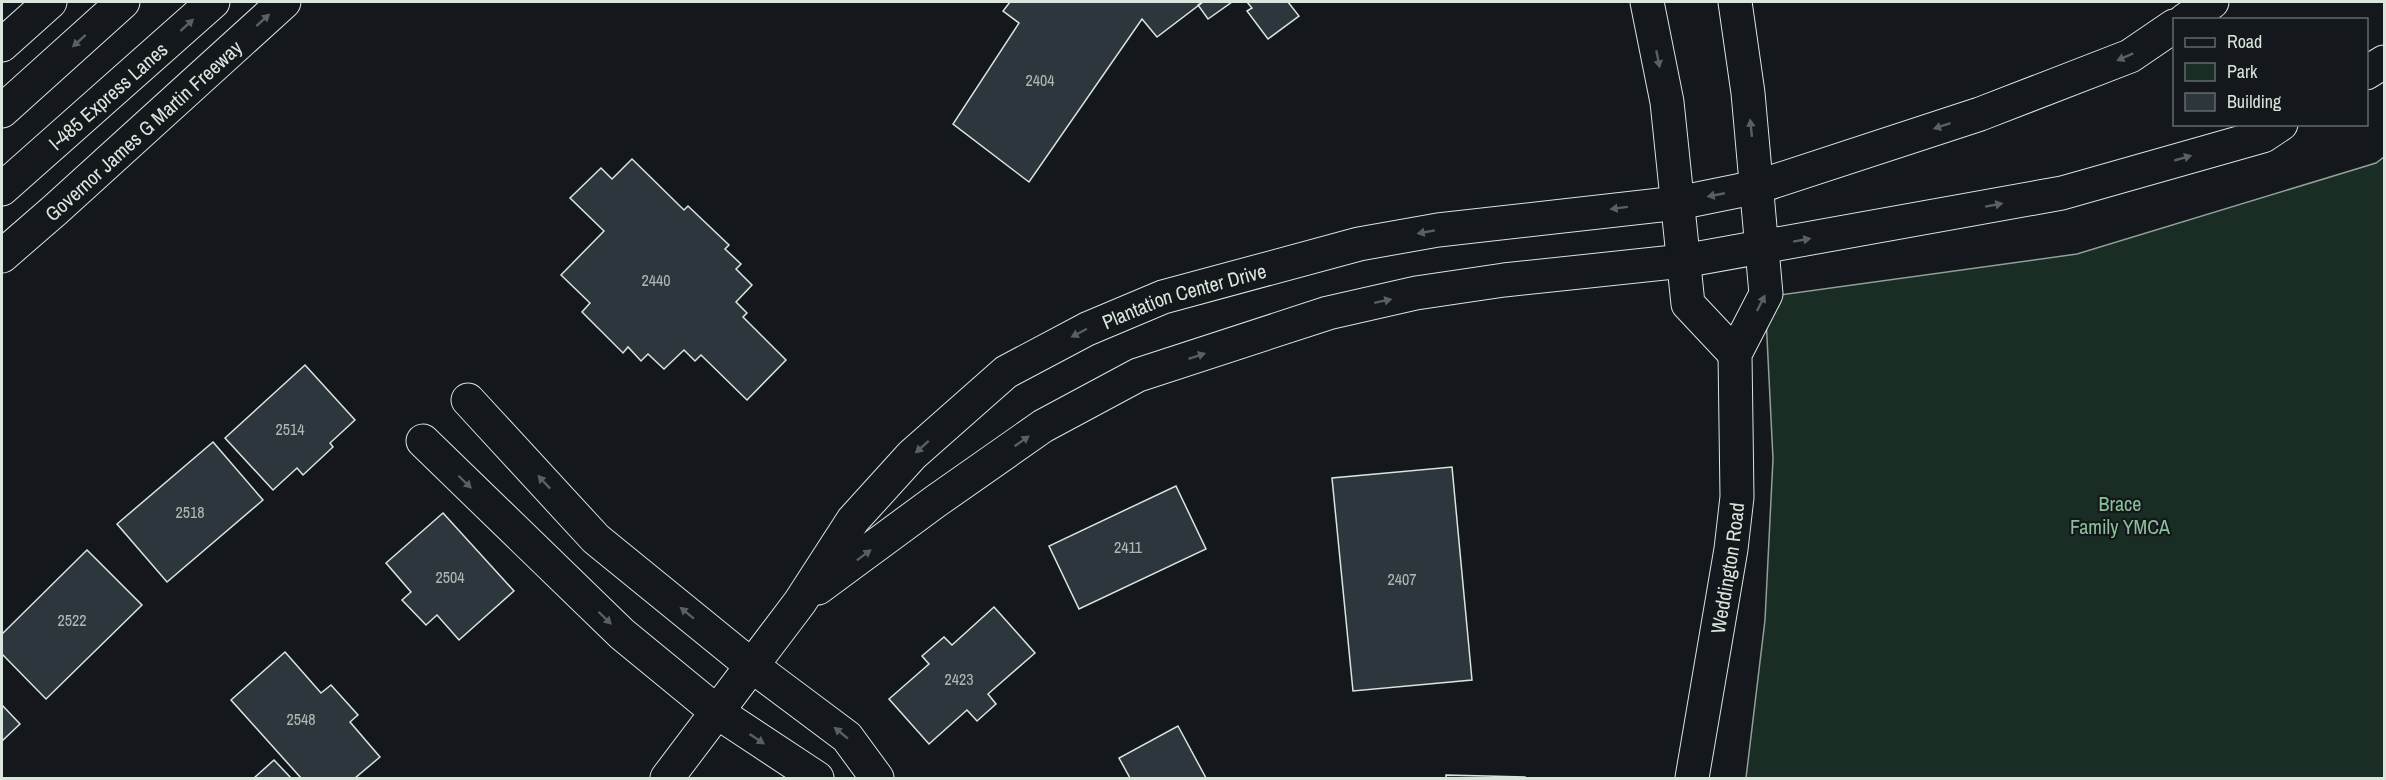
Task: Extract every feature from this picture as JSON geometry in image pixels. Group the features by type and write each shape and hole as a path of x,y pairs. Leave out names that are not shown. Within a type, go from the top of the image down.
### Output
{"main road":[{"path":"2,45 50,2"},
{"path":"2,111 123,2"},
{"name":"I-485 Express Lanes","path":"2,189 213,2"},
{"name":"Governor James G Martin Freeway","path":"2,256 284,2"},
{"path":"1647,2 1667,102 1688,304 1735,354"},
{"name":"Weddington Road","path":"1692,778 1731,549 1737,497 1735,354 1766,294 1748,93 1735,2"},
{"path":"2188,18 2212,2"},
{"name":"Plantation Center Drive","path":"667,778 800,602 853,520 912,455 1006,372 1087,329 1163,297 1359,244 1438,230 1678,203 1757,187 1990,110 2130,56 2173,27"},
{"path":"2368,72 2385,62"},
{"name":"Plantation Center Drive","path":"800,602 936,501 1043,426 1138,375 1328,313 1416,293 1504,280 1683,261 2062,193 2263,136 2278,126"},
{"path":"468,400 596,539 752,666 847,737 877,778"},
{"path":"423,441 622,634 717,712 817,778"}],"green space":[{"name":"Brace Family YMCA","path":"2384,157 2384,778 1746,778 1765,620 1773,459 1765,297 2077,254 2376,163"}],"building":[{"path":"1010,2 1203,2 1157,37 1142,19 1029,182 953,124 1019,23 1003,11"},
{"path":"1203,2 1232,2 1208,19 1198,5"},
{"path":"1247,2 1288,2 1299,16 1268,39 1247,11 1252,8"},
{"path":"632,159 684,210 688,206 729,245 725,249 741,264 736,269 752,285 736,302 747,313 743,317 786,360 747,400 701,355 695,361 684,350 664,369 648,354 641,361 628,347 623,353 582,312 590,303 561,275 604,231 570,198 601,168 612,179"},
{"path":"305,365 355,420 330,443 333,447 303,475 297,468 273,490 225,438"},
{"path":"213,442 263,500 167,582 117,524"},
{"path":"1452,467 1472,680 1353,691 1332,478"},
{"path":"1176,486 1206,549 1079,609 1049,546"},
{"path":"443,513 514,591 459,640 437,615 426,625 402,600 411,592 386,563"},
{"path":"87,550 142,605 46,699 2,654 2,634"},
{"path":"994,607 1035,653 988,694 996,704 977,721 967,710 929,744 889,699 929,664 922,656 944,637 952,645"},
{"path":"285,652 321,693 331,685 358,715 350,722 380,757 355,778 301,778 231,700"},
{"path":"2,705 20,724 2,741"},
{"path":"1178,726 1206,778 1130,778 1119,758"},
{"path":"274,760 291,778 254,778"},
{"path":"1446,775 1525,777 1525,778 1446,778"}]}
